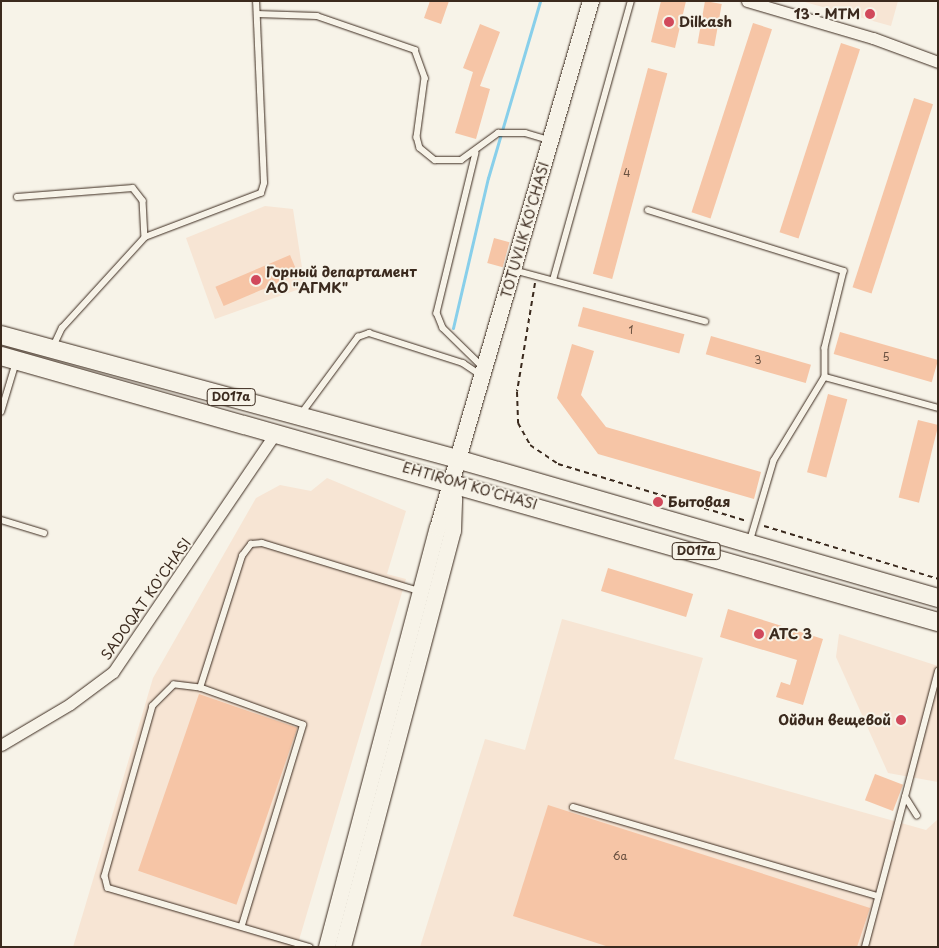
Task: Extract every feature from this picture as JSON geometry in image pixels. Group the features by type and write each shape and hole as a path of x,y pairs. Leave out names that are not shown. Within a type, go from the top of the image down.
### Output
{"main road":[{"name":"TOTUVLIK KO'CHASI","path":"455,481 484,372 591,1"},
{"name":"EHTIROM KO'CHASI","path":"1,335 460,460 938,598"},
{"name":"EHTIROM KO'CHASI","path":"9,358 455,481 938,622"},
{"path":"327,947 421,592 455,481"},
{"path":"343,947 453,531 455,481"}],"street":[{"path":"747,1 873,38 938,62"},
{"name":"SADOQAT KO'CHASI","path":"1,745 70,704 113,672 276,432"}],"lane":[{"path":"52,349 62,328 146,237 261,193 256,1"},
{"path":"553,280 632,1"},
{"path":"257,14 309,15 406,44 422,61 425,78 418,119 420,148 435,160 448,162 476,153 498,133 550,141"},
{"path":"476,153 438,313 443,328 484,372"},
{"path":"17,197 134,188 143,201 146,237"},
{"path":"648,210 844,271 825,348 825,377 774,461 749,544"},
{"path":"514,270 704,321"},
{"path":"300,416 325,378 358,337 370,333 463,363 484,372"},
{"path":"1,412 9,358"},
{"path":"825,377 938,408"},
{"path":"1,520 44,534"},
{"path":"200,688 242,556 251,544 262,543 421,592"},
{"path":"865,947 938,671"},
{"path":"242,925 303,725 200,688 174,685 153,706 104,876 108,888 242,925 310,947"},
{"path":"905,797 918,816"},
{"path":"573,807 878,896"}],"path":[{"path":"536,276 517,392 518,424 530,444 558,464 938,579"}],"shaded area":[{"name":"13 - MTM","path":"801,1 898,1 891,26"},
{"path":"265,206 293,209 305,287 215,319 186,238"},
{"path":"327,478 406,511 387,574 406,579 297,947 73,947 153,678 256,498 280,485 311,491"},
{"path":"562,619 703,658 674,759 926,830 938,819 938,947 420,947 485,739 525,750"},
{"name":"Ойдин вещевой","path":"839,634 938,666 938,782 888,773 836,657"}],"building":[{"path":"430,1 449,1 441,24 424,18"},
{"name":"Dilkash","path":"661,1 686,1 675,48 651,42"},
{"path":"705,1 722,4 714,46 698,43"},
{"path":"753,23 772,29 711,218 692,212"},
{"path":"480,24 500,32 480,86 490,89 476,139 455,133 473,72 463,68"},
{"path":"841,43 860,49 799,238 780,232"},
{"path":"648,68 667,73 612,279 593,274"},
{"path":"914,98 933,104 872,293 853,287"},
{"path":"494,238 509,242 503,267 487,263"},
{"name":"Горный департамент АО \"АГМК\"","path":"290,255 298,274 224,306 215,287"},
{"path":"583,307 684,334 679,353 578,326"},
{"path":"840,332 938,360 932,382 834,354"},
{"path":"711,336 811,365 806,383 706,354"},
{"path":"572,344 594,351 581,395 606,427 761,472 754,499 598,454 557,398"},
{"path":"828,394 847,399 826,477 807,472"},
{"path":"918,420 938,425 919,503 899,498"},
{"path":"608,568 693,594 686,617 601,591"},
{"path":"728,609 823,639 803,705 776,697 781,682 790,685 797,660 720,637"},
{"path":"199,694 297,728 236,905 138,871"},
{"path":"875,774 903,785 893,811 865,800"},
{"path":"548,805 870,908 857,947 609,947 513,916"}],"waterway":[{"path":"453,328 488,178 540,1"}],"place":[{"name":"13 - MTM","path":"870,14"},
{"name":"Dilkash","path":"669,22"},
{"name":"Горный департамент АО \"АГМК\"","path":"256,280"},
{"name":"Бытовая","path":"658,502"},
{"name":"АТС 3","path":"759,634"},
{"name":"Ойдин вещевой","path":"901,720"}]}
